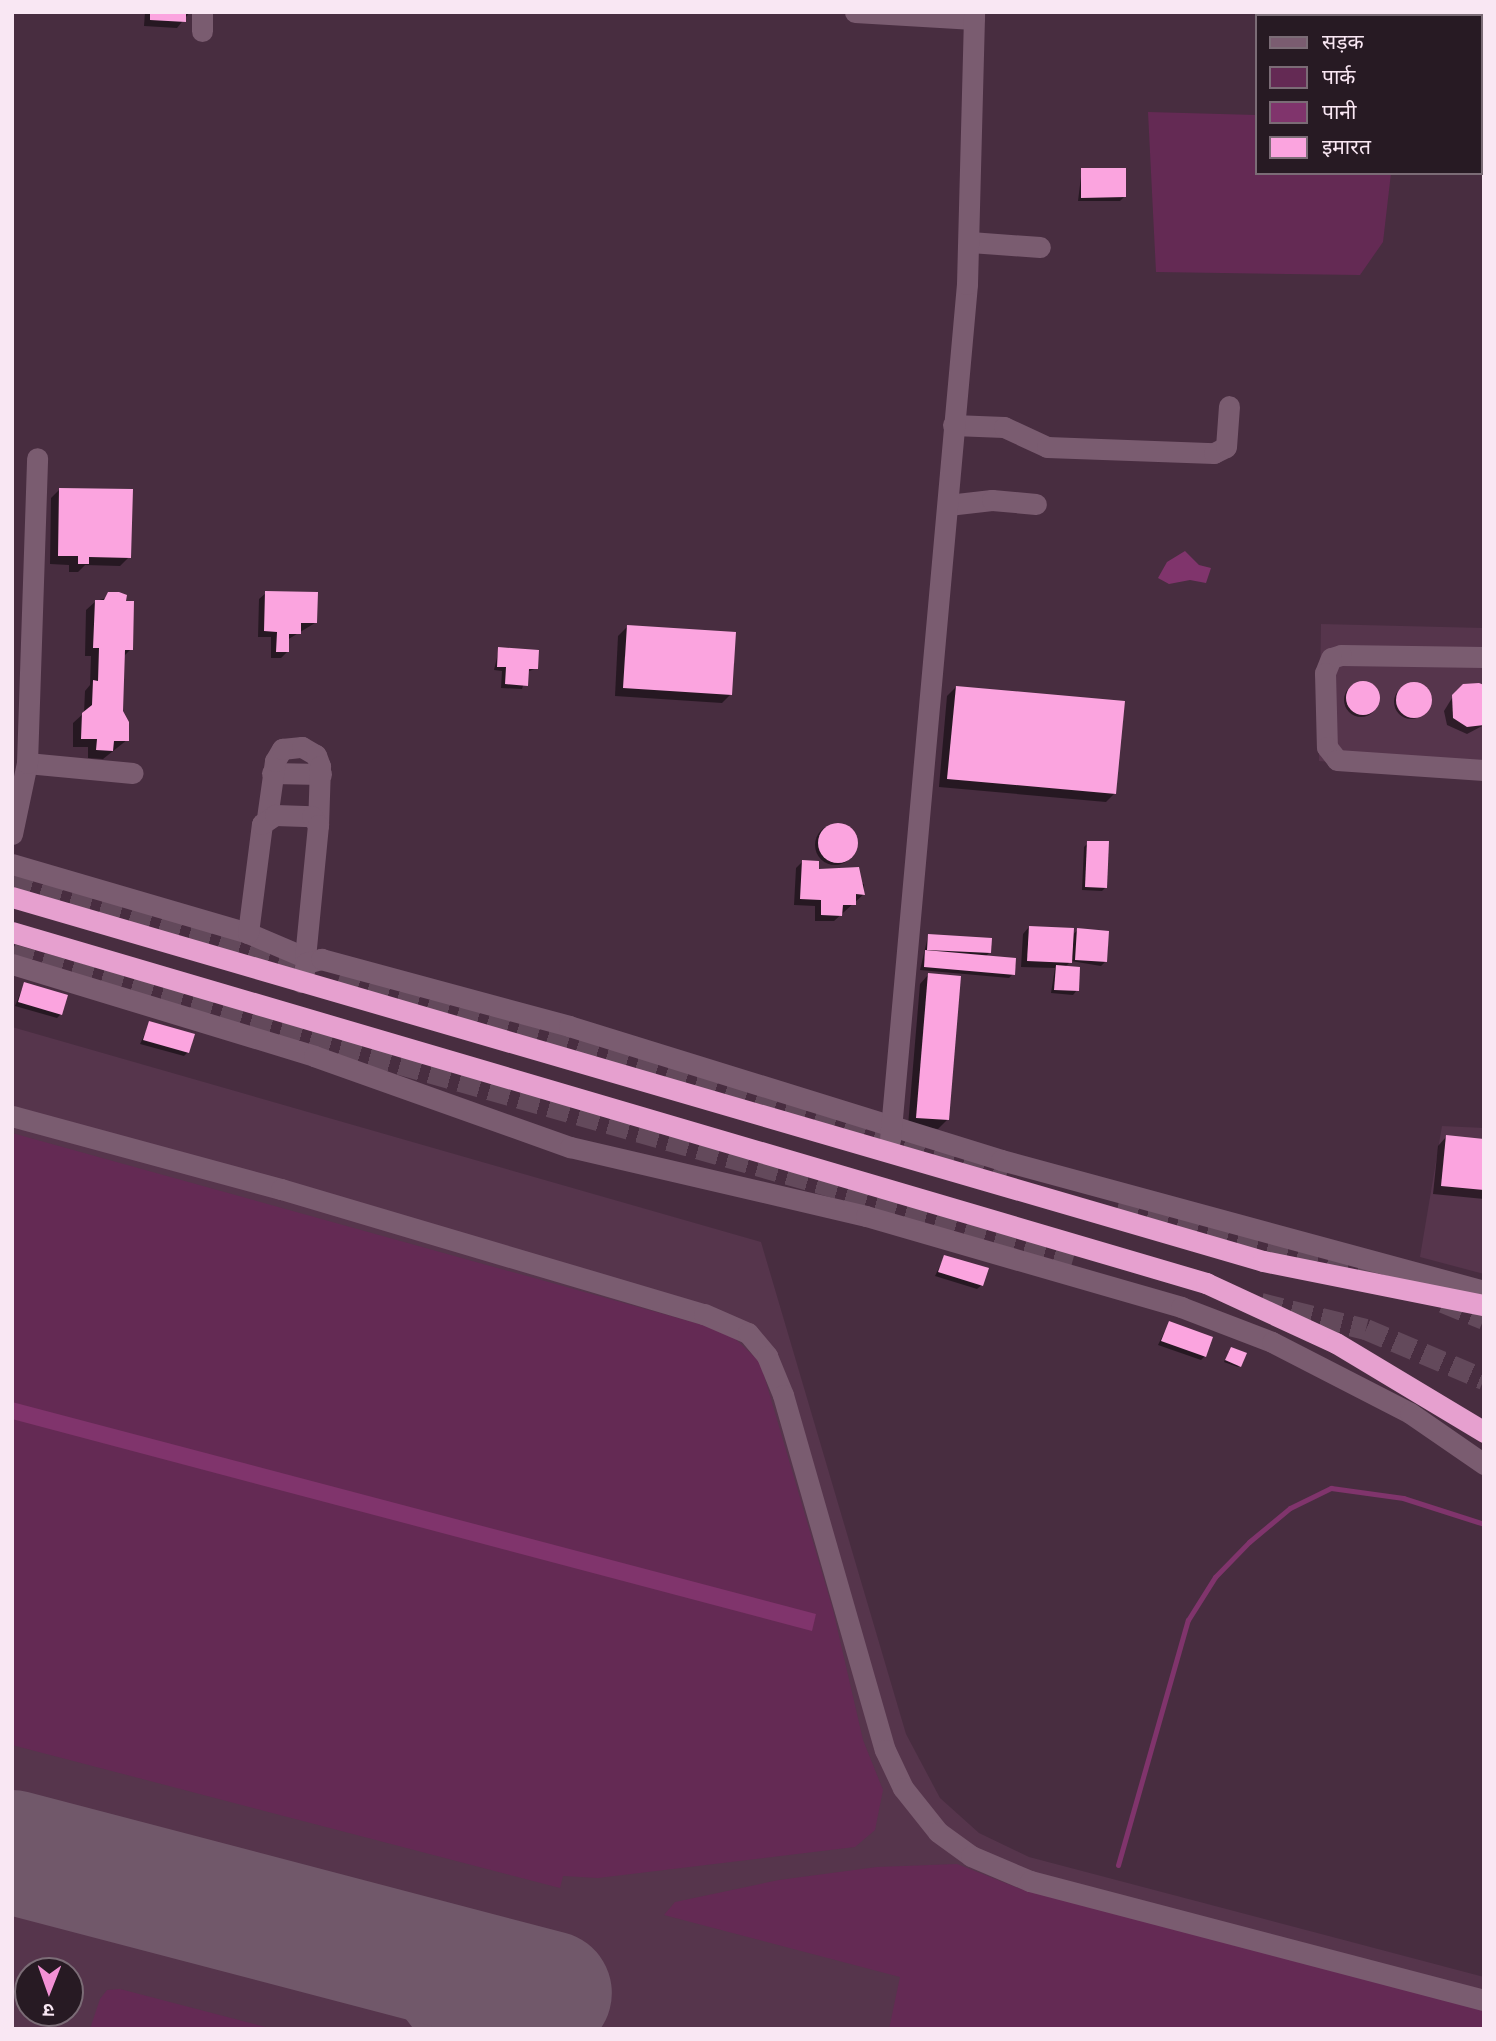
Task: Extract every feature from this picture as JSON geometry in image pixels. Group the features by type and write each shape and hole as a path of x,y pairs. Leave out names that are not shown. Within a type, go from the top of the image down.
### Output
{"highway":[{"path":"12,897 301,982 466,1025 1263,1261 1484,1305"},
{"path":"12,932 1166,1270 1242,1297 1336,1343 1484,1432"}],"street":[{"path":"855,12 974,16 970,242 888,1152"},
{"path":"970,242 1040,247"},
{"path":"953,425 1004,427 1031,443 1047,447 1213,453 1226,447 1229,406"},
{"path":"12,834 27,763 37,458"},
{"path":"948,505 992,500 1036,504"},
{"path":"1484,657 1341,655 1331,658 1325,673 1326,747 1337,760 1484,770"},
{"path":"248,933 262,824 267,818 272,773 282,749 302,747 316,755 321,774 307,958 301,982"},
{"path":"27,763 133,773"},
{"path":"267,818 305,815 317,820 318,825"},
{"path":"12,864 248,933 307,958 569,1026 892,1127 1484,1291"},
{"path":"12,964 314,1056 581,1150 866,1216 1181,1307 1272,1342 1410,1413 1484,1464"},
{"path":"12,1116 281,1189 704,1314 748,1333 767,1356 783,1395 885,1750 902,1788 938,1832 971,1856 1030,1881 1484,2000"}],"shaded area":[{"path":"1321,624 1484,628 1484,776 1319,761"},
{"path":"12,1027 761,1242 906,1734 940,1798 979,1833 1029,1857 1484,1977 1484,2029 12,2029"},
{"path":"1442,1126 1484,1128 1484,1274 1420,1257"}],"green space":[{"path":"1148,112 1254,115 1254,175 1391,175 1383,242 1360,275 1156,272"},
{"path":"12,1133 728,1332 760,1362 833,1610 863,1740 883,1790 875,1830 855,1847 598,1878 563,1876 560,1888 12,1745"},
{"path":"957,1864 1018,1888 1484,2008 1484,2029 889,2029 900,1977 664,1915 675,1902 779,1880 877,1867"},
{"path":"120,1989 273,2029 90,2029 100,1999 107,1990"}],"water":[{"path":"1185,551 1199,565 1211,568 1206,583 1190,580 1169,584 1158,578 1167,562"},
{"path":"12,1402 816,1614 812,1631 12,1419"}],"building":[{"path":"150,12 186,12 186,22 150,20"},
{"path":"1081,168 1126,168 1126,197 1081,198"},
{"path":"59,488 133,489 131,558 89,557 89,564 78,564 78,556 58,556"},
{"path":"265,591 318,592 317,623 301,623 301,634 289,634 289,652 276,652 277,632 264,631"},
{"path":"108,592 119,592 127,595 126,601 134,601 133,650 125,650 123,711 129,722 129,741 114,741 113,751 96,750 97,739 81,739 82,713 92,705 93,680 98,681 99,648 93,648 95,600 104,600"},
{"path":"627,625 736,632 732,695 623,688"},
{"path":"498,647 539,650 538,669 529,669 528,686 505,684 506,667 497,667"},
{"path":"1363,681 1375,686 1380,698 1375,710 1363,715 1351,710 1346,698 1351,686"},
{"path":"1414,682 1426,688 1432,700 1426,712 1414,718 1402,712 1396,700 1402,688"},
{"path":"1463,684 1484,685 1484,725 1467,727 1453,718 1452,695"},
{"path":"956,686 1125,701 1116,794 947,779"},
{"path":"838,823 846,824 852,829 857,835 857,851 852,857 846,862 838,863 830,862 824,857 819,851 818,843 819,835 824,829 830,824"},
{"path":"1087,841 1109,841 1107,888 1085,887"},
{"path":"802,860 819,861 819,869 859,867 865,895 856,894 856,905 843,905 842,916 821,915 821,900 800,899"},
{"path":"1029,926 1074,928 1072,963 1027,961"},
{"path":"1077,928 1109,931 1107,962 1075,960"},
{"path":"928,934 992,938 991,953 927,950"},
{"path":"925,950 1016,958 1015,975 924,967"},
{"path":"1056,965 1080,967 1079,991 1054,990"},
{"path":"928,973 961,976 949,1120 916,1118"},
{"path":"24,982 68,995 62,1015 18,1002"},
{"path":"149,1021 195,1034 189,1053 143,1040"},
{"path":"1446,1135 1484,1139 1484,1190 1441,1186"},
{"path":"944,1255 989,1268 983,1286 938,1272"},
{"path":"1169,1321 1213,1337 1206,1357 1161,1341"},
{"path":"1231,1347 1247,1353 1241,1367 1225,1360"}],"waterway":[{"path":"1118,1865 1188,1620 1215,1577 1249,1542 1290,1508 1331,1488 1403,1498 1484,1524"}],"taxiway":[{"path":"366,1944 411,1985 444,2029"},
{"path":"508,1983 566,2029"}],"runway":[{"path":"12,1852 550,1993"}],"tunnel":[{"path":"12,878 296,961"},
{"path":"12,954 1074,1255"},
{"path":"340,974 1006,1176"},
{"path":"1117,1209 1382,1275"},
{"path":"1443,1302 1484,1319"},
{"path":"1261,1303 1366,1329 1484,1379"}]}
